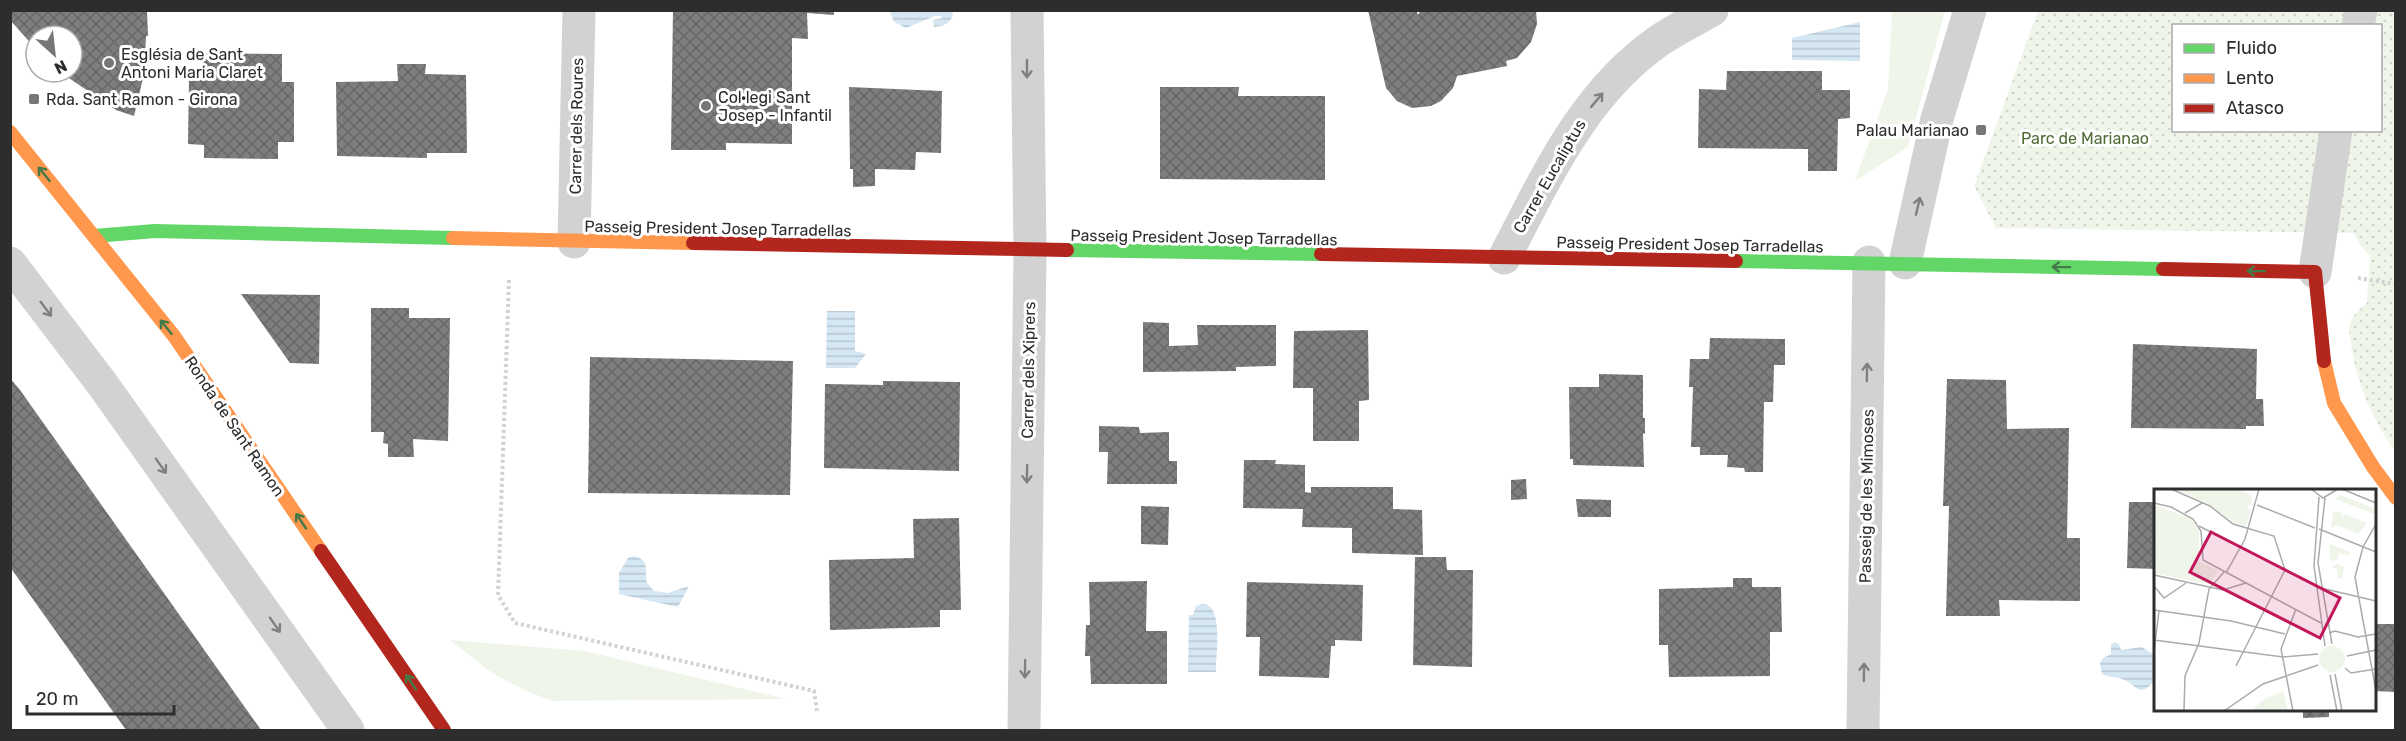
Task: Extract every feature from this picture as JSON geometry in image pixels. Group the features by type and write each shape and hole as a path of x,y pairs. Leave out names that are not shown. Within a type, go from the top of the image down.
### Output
{"street":[{"name":"Carrer dels Roures","path":"574,242 579,10"},
{"name":"Carrer dels Xiprers","path":"1024,730 1030,251 1027,10"},
{"name":"Carrer Eucaliptus","path":"1504,258 1560,151 1587,111 1614,79 1660,40 1712,10"},
{"path":"1905,263 1937,119 1970,10"},
{"name":"Ronda de Sant Ramon","path":"10,132 174,336 444,730"},
{"path":"2336,132 2315,272 2322,352 2334,403 2373,467 2396,498"},
{"name":"Passeig President Josep Tarradellas","path":"94,236 155,231 1030,251 1869,262 2315,272"},
{"path":"10,262 104,385 348,730"},
{"name":"Passeig de les Mimoses","path":"1863,730 1869,262"}],"path":[{"path":"511,240 498,595 515,623 814,691 817,711"}],"green space":[{"path":"1892,11 1945,11 1908,147 1855,181 1888,89"},
{"name":"Parc de Marianao","path":"2038,11 2395,11 2395,451 2366,400 2353,358 2349,326 2355,315 2367,303 2370,256 2360,245 2354,233 1996,228 1974,186"},
{"path":"450,640 585,651 786,699 552,701 522,689 492,673"}],"water":[{"path":"889,10 953,10 952,18 945,25 934,27 933,20 942,18 935,16 906,28 894,22"},
{"path":"1860,22 1860,61 1792,60 1792,38"},
{"path":"827,311 855,311 855,351 866,354 855,368 826,368"},
{"path":"633,556 645,563 647,583 654,591 668,593 689,586 678,607 619,594 619,573 628,558"},
{"path":"1202,604 1209,606 1216,621 1216,672 1188,672 1189,615 1193,615 1196,606"},
{"path":"2114,642 2119,644 2121,650 2142,647 2154,655 2154,681 2150,686 2141,690 2127,681 2102,674 2100,663 2103,658 2111,654 2111,645"}],"building":[{"name":"Església de Sant Antoni Maria Claret","path":"10,10 147,10 148,36 146,36 144,74 134,116 116,110 78,84 84,84 84,24 24,24 24,36 10,20"},
{"path":"673,10 834,10 834,15 807,13 808,39 792,38 792,144 726,143 726,150 671,150"},
{"path":"1368,10 1416,10 1418,15 1421,10 1536,10 1537,24 1531,42 1517,58 1506,61 1507,66 1457,76 1453,88 1441,101 1431,106 1412,108 1397,101 1386,88"},
{"path":"204,53 282,54 282,82 294,82 294,142 278,142 278,159 204,158 204,145 188,144 189,79 203,79"},
{"path":"397,64 426,64 425,74 466,75 467,153 427,153 427,158 337,156 336,82 398,81"},
{"path":"1727,71 1822,71 1822,90 1850,90 1850,118 1838,119 1837,171 1808,171 1808,149 1698,148 1699,89 1726,90"},
{"path":"849,87 942,91 941,153 916,152 915,170 875,169 875,186 853,187 853,169 850,169"},
{"path":"1160,87 1239,87 1238,96 1325,96 1325,180 1160,179"},
{"path":"241,294 320,295 319,364 290,363"},
{"path":"371,308 409,308 409,318 450,318 448,441 413,439 414,457 388,457 388,444 383,443 384,432 371,432"},
{"path":"1143,322 1169,323 1169,346 1198,345 1197,325 1276,325 1276,366 1236,367 1236,371 1143,372"},
{"path":"1368,330 1369,400 1359,401 1359,441 1313,441 1313,388 1293,388 1294,331"},
{"path":"1710,338 1785,339 1785,365 1774,365 1773,402 1764,402 1763,472 1745,472 1744,468 1727,467 1728,455 1700,455 1700,447 1691,447 1693,387 1689,387 1690,359 1709,359"},
{"path":"2133,344 2257,349 2256,399 2263,399 2264,426 2246,426 2246,429 2131,428"},
{"path":"590,357 793,361 790,495 588,493"},
{"path":"1599,374 1643,375 1644,467 1573,465 1573,459 1570,459 1569,387 1599,387"},
{"path":"10,378 261,730 126,730 10,567"},
{"path":"1947,379 2006,380 2007,429 2069,428 2067,538 2080,538 2080,601 1999,600 2000,616 1946,616 1949,506 1943,506"},
{"path":"883,381 960,382 959,471 824,468 825,384 883,385"},
{"path":"1099,426 1139,427 1140,433 1169,432 1169,461 1177,461 1177,484 1107,484 1108,452 1099,452"},
{"path":"1244,460 1276,460 1275,464 1305,465 1305,492 1311,493 1311,487 1393,487 1393,509 1422,510 1423,555 1352,553 1352,528 1302,527 1303,509 1243,508"},
{"path":"1526,479 1527,499 1511,500 1511,480"},
{"path":"1576,499 1611,500 1611,517 1578,517"},
{"path":"2129,502 2154,502 2154,569 2127,568"},
{"path":"1141,506 1169,507 1168,545 1141,544"},
{"path":"959,518 961,610 940,610 940,627 830,630 829,560 914,558 913,519"},
{"path":"1415,557 1446,557 1447,570 1473,570 1472,667 1413,665"},
{"path":"1733,578 1752,578 1752,587 1781,587 1782,632 1770,632 1770,676 1669,677 1668,645 1659,645 1659,589 1733,587"},
{"path":"1147,581 1146,631 1167,631 1167,684 1091,684 1090,656 1085,656 1086,625 1090,625 1089,582"},
{"path":"1247,582 1363,585 1362,641 1335,640 1335,646 1331,646 1329,678 1259,676 1260,637 1246,637"},
{"path":"2376,624 2396,624 2396,692 2376,691"},
{"path":"2303,711 2329,711 2329,717 2303,718"}],"traffic: fast":[{"path":"94,236 155,231 453,238"},
{"path":"1067,250 1321,254"},
{"path":"1736,261 2163,269"}],"traffic: slow":[{"path":"10,132 174,336 321,551"},
{"path":"453,238 693,243"},
{"path":"2324,361 2334,403 2373,467 2396,498"}],"traffic: jam":[{"path":"693,243 1067,250"},
{"path":"1321,254 1736,261"},
{"path":"2163,269 2315,272 2324,361"},
{"path":"321,551 444,730"}],"place":[{"name":"Església de Sant Antoni Maria Claret","path":"109,63"},
{"name":"Rda. Sant Ramon - Girona","path":"34,99"},
{"name":"Col·legi Sant Josep - Infantil","path":"706,106"},
{"name":"Palau Marianao","path":"1981,130"}]}
